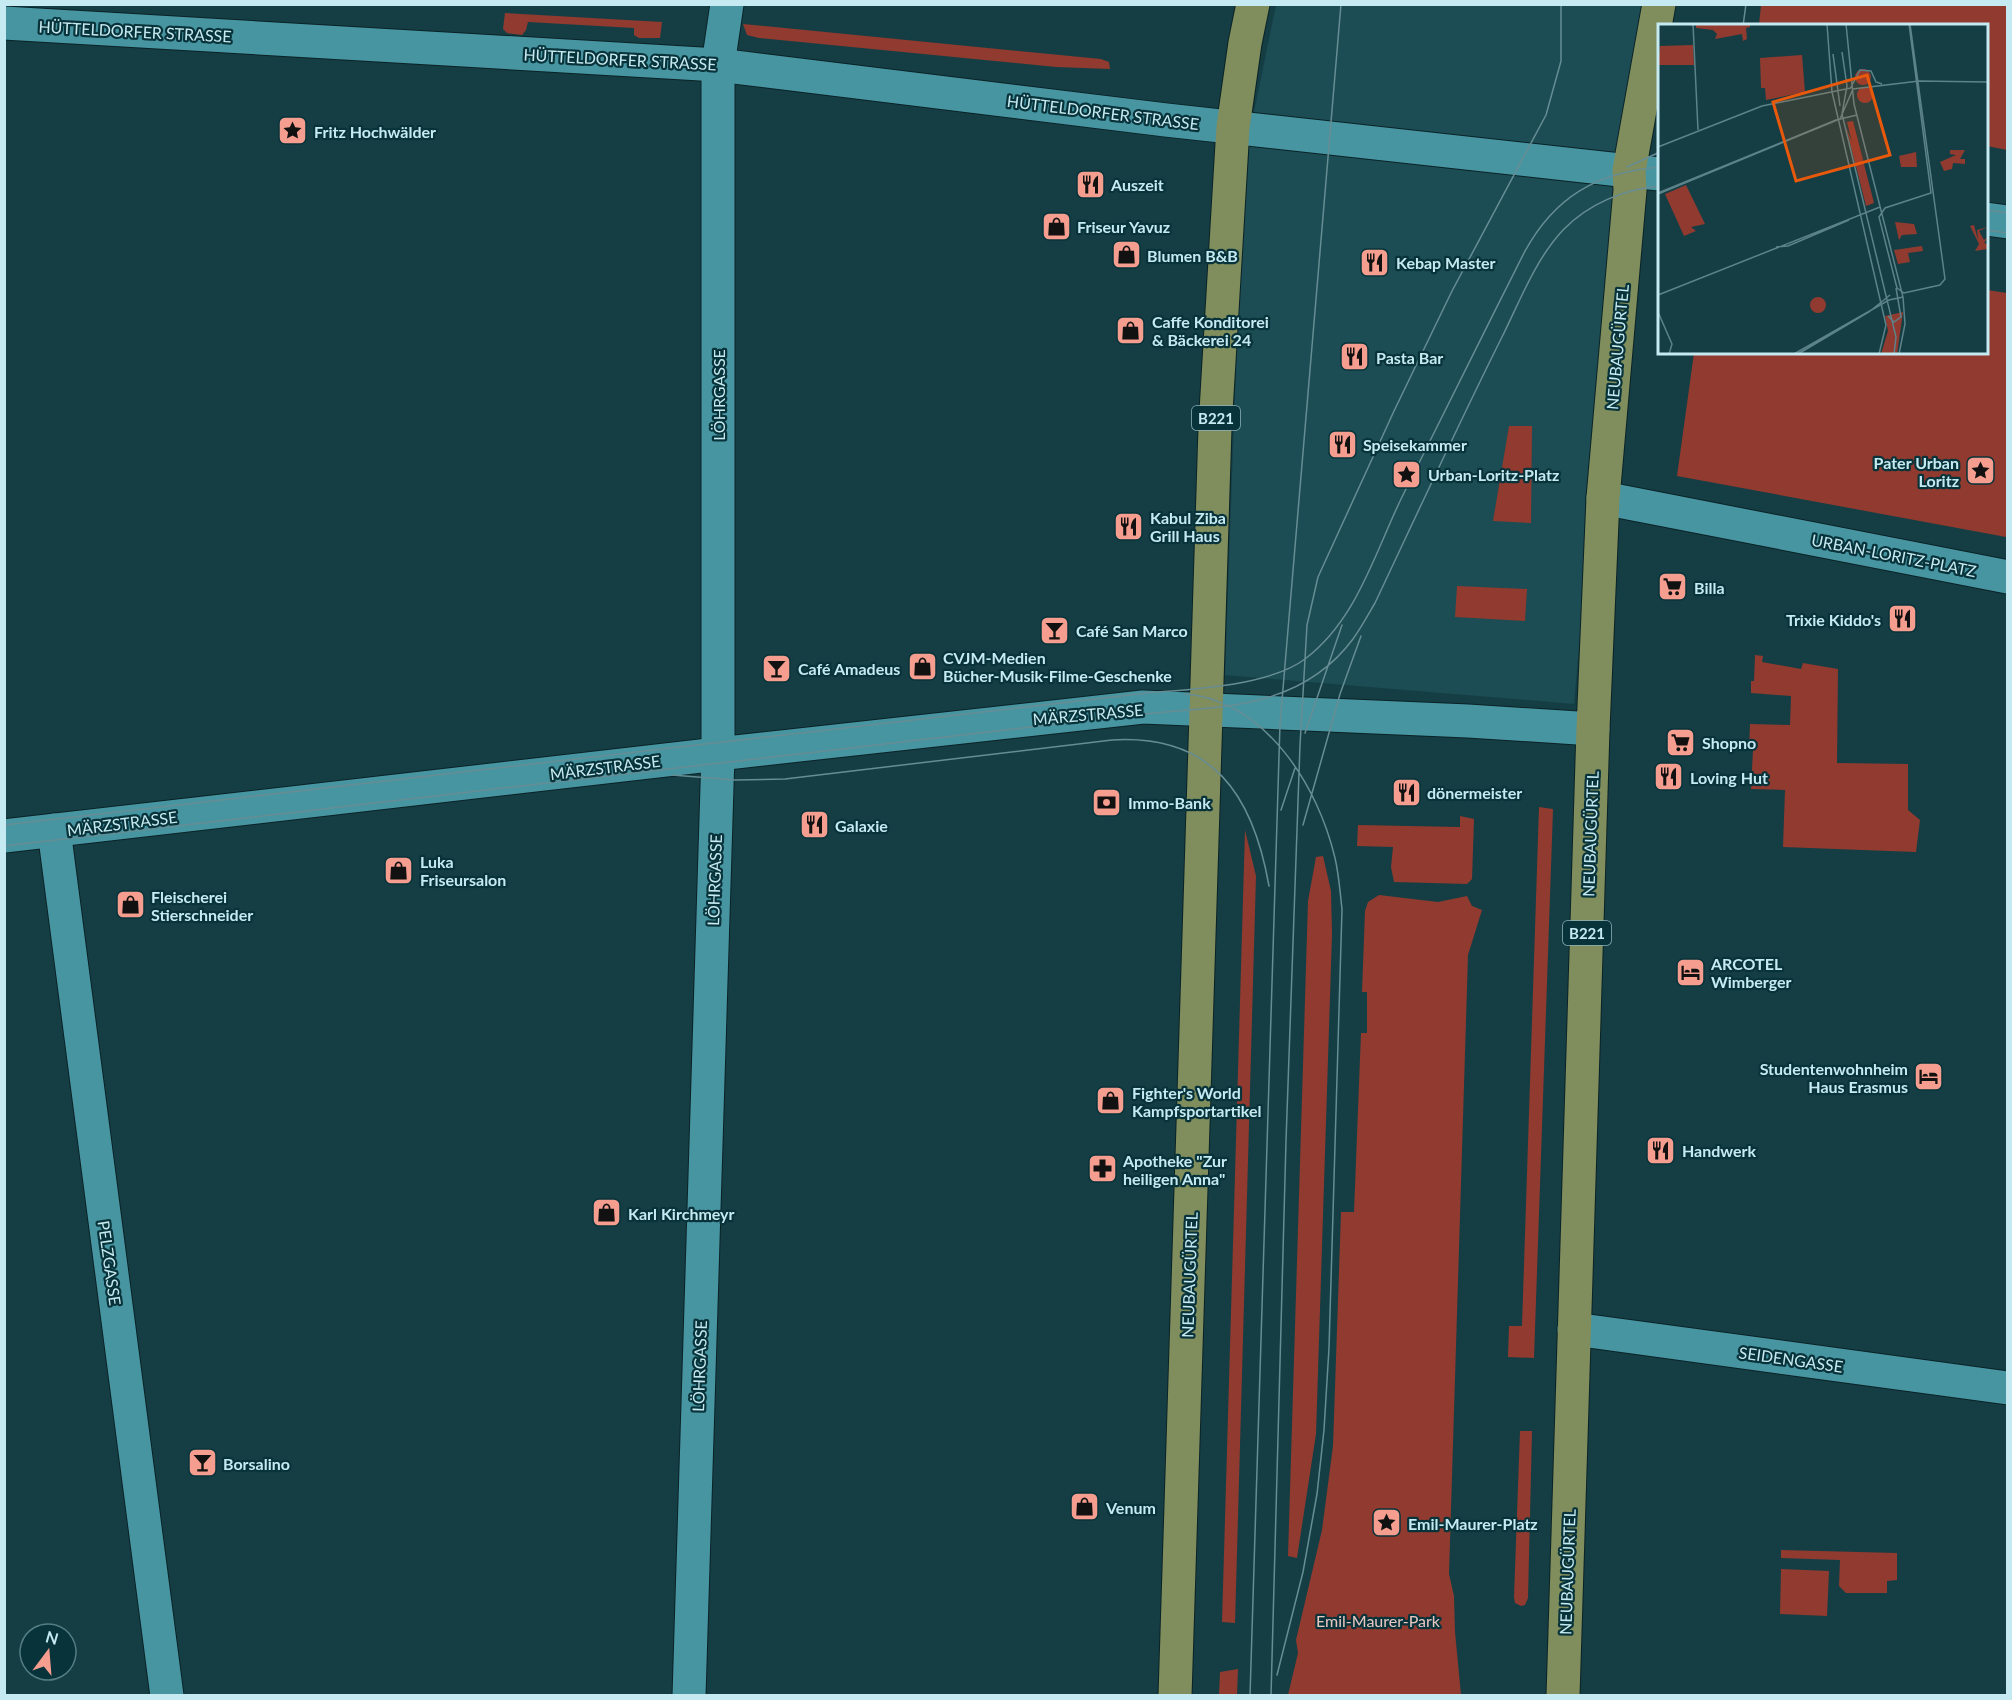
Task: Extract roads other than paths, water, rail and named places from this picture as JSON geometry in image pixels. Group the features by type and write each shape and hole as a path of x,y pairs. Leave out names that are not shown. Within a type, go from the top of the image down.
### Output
{"main road":[{"name":"NEUBAUGÜRTEL","path":"1175,1695 1215,428 1233,127 1253,4"},
{"name":"NEUBAUGÜRTEL","path":"1563,1695 1593,729 1603,498 1630,190 1644,173 1659,4"}],"street":[{"name":"LÖHRGASSE","path":"689,1695 718,754 718,65 727,4"},
{"name":"HÜTTELDORFER STRASSE","path":"4,23 718,65 1233,127"},
{"path":"1233,127 1644,173"},
{"path":"1988,219 2007,222"},
{"name":"URBAN-LORITZ-PLATZ","path":"1603,498 2007,577"},
{"name":"MÄRZSTRASSE","path":"4,836 1143,707 1205,710"},
{"path":"1205,710 1456,720 1593,729"},
{"name":"PELZGASSE","path":"54,830 167,1695"},
{"name":"SEIDENGASSE","path":"1574,1329 2007,1388"}],"tram line":[{"path":"1250,1696 1280,724 1341,4"},
{"path":"1271,1696 1286,1141 1300,745 1307,625 1318,577 1394,411 1452,291 1546,115 1561,61 1561,4"},
{"path":"1743,24 1746,4"},
{"path":"1627,167 1658,153"},
{"path":"4,825 1147,693 1207,688 1251,681 1290,668 1305,659 1323,643 1338,625 1363,584 1402,497 1536,233 1564,202 1580,191 1616,175 1658,167"},
{"path":"4,846 1202,709 1258,700 1284,692 1309,680 1332,662 1353,639 1375,603 1544,254 1563,230 1595,205 1633,190 1658,186"},
{"path":"1988,210 2008,213"},
{"path":"1988,230 2008,233"},
{"path":"1305,733 1342,625"},
{"path":"1303,825 1340,694 1361,636"},
{"path":"1185,694 1214,700 1240,712 1264,730 1284,752 1316,803 1327,831 1336,864 1342,909 1329,1348 1324,1430 1317,1494 1303,1572 1277,1675"},
{"path":"672,775 735,780 785,779 1112,740 1147,741 1177,747 1202,760 1222,777 1239,798 1252,824 1262,853 1269,886"},
{"path":"1281,810 1295,768"}],"place":[{"name":"Fritz Hochwälder","path":"293,131"},
{"name":"Auszeit","path":"1090,184"},
{"name":"Friseur Yavuz","path":"1056,226"},
{"name":"Blumen B&B","path":"1126,255"},
{"name":"Kebap Master","path":"1375,262"},
{"name":"Caffe Konditorei & Bäckerei 24","path":"1131,330"},
{"name":"Pasta Bar","path":"1355,357"},
{"name":"Speisekammer","path":"1342,444"},
{"name":"Pater Urban Loritz","path":"1980,471"},
{"name":"Urban-Loritz-Platz","path":"1407,474"},
{"name":"Kabul Ziba Grill Haus","path":"1129,526"},
{"name":"Billa","path":"1673,587"},
{"name":"Trixie Kiddo's","path":"1902,619"},
{"name":"Café San Marco","path":"1055,630"},
{"name":"CVJM-Medien Bücher-Musik-Filme-Geschenke","path":"922,666"},
{"name":"Café Amadeus","path":"777,668"},
{"name":"Shopno","path":"1681,742"},
{"name":"Loving Hut","path":"1669,777"},
{"name":"dönermeister","path":"1406,792"},
{"name":"Immo-Bank","path":"1107,802"},
{"name":"Galaxie","path":"814,825"},
{"name":"Luka Friseursalon","path":"399,870"},
{"name":"Fleischerei Stierschneider","path":"130,905"},
{"name":"ARCOTEL Wimberger","path":"1690,972"},
{"name":"Studentenwohnheim Haus Erasmus","path":"1929,1077"},
{"name":"Fighter's World Kampfsportartikel","path":"1111,1101"},
{"name":"Handwerk","path":"1661,1150"},
{"name":"Apotheke \"Zur heiligen Anna\"","path":"1102,1169"},
{"name":"Karl Kirchmeyr","path":"607,1213"},
{"name":"Borsalino","path":"202,1463"},
{"name":"Venum","path":"1085,1507"},
{"name":"Emil-Maurer-Platz","path":"1387,1523"}],"park label":[{"name":"Emil-Maurer-Park","path":"1378,1620"}]}
